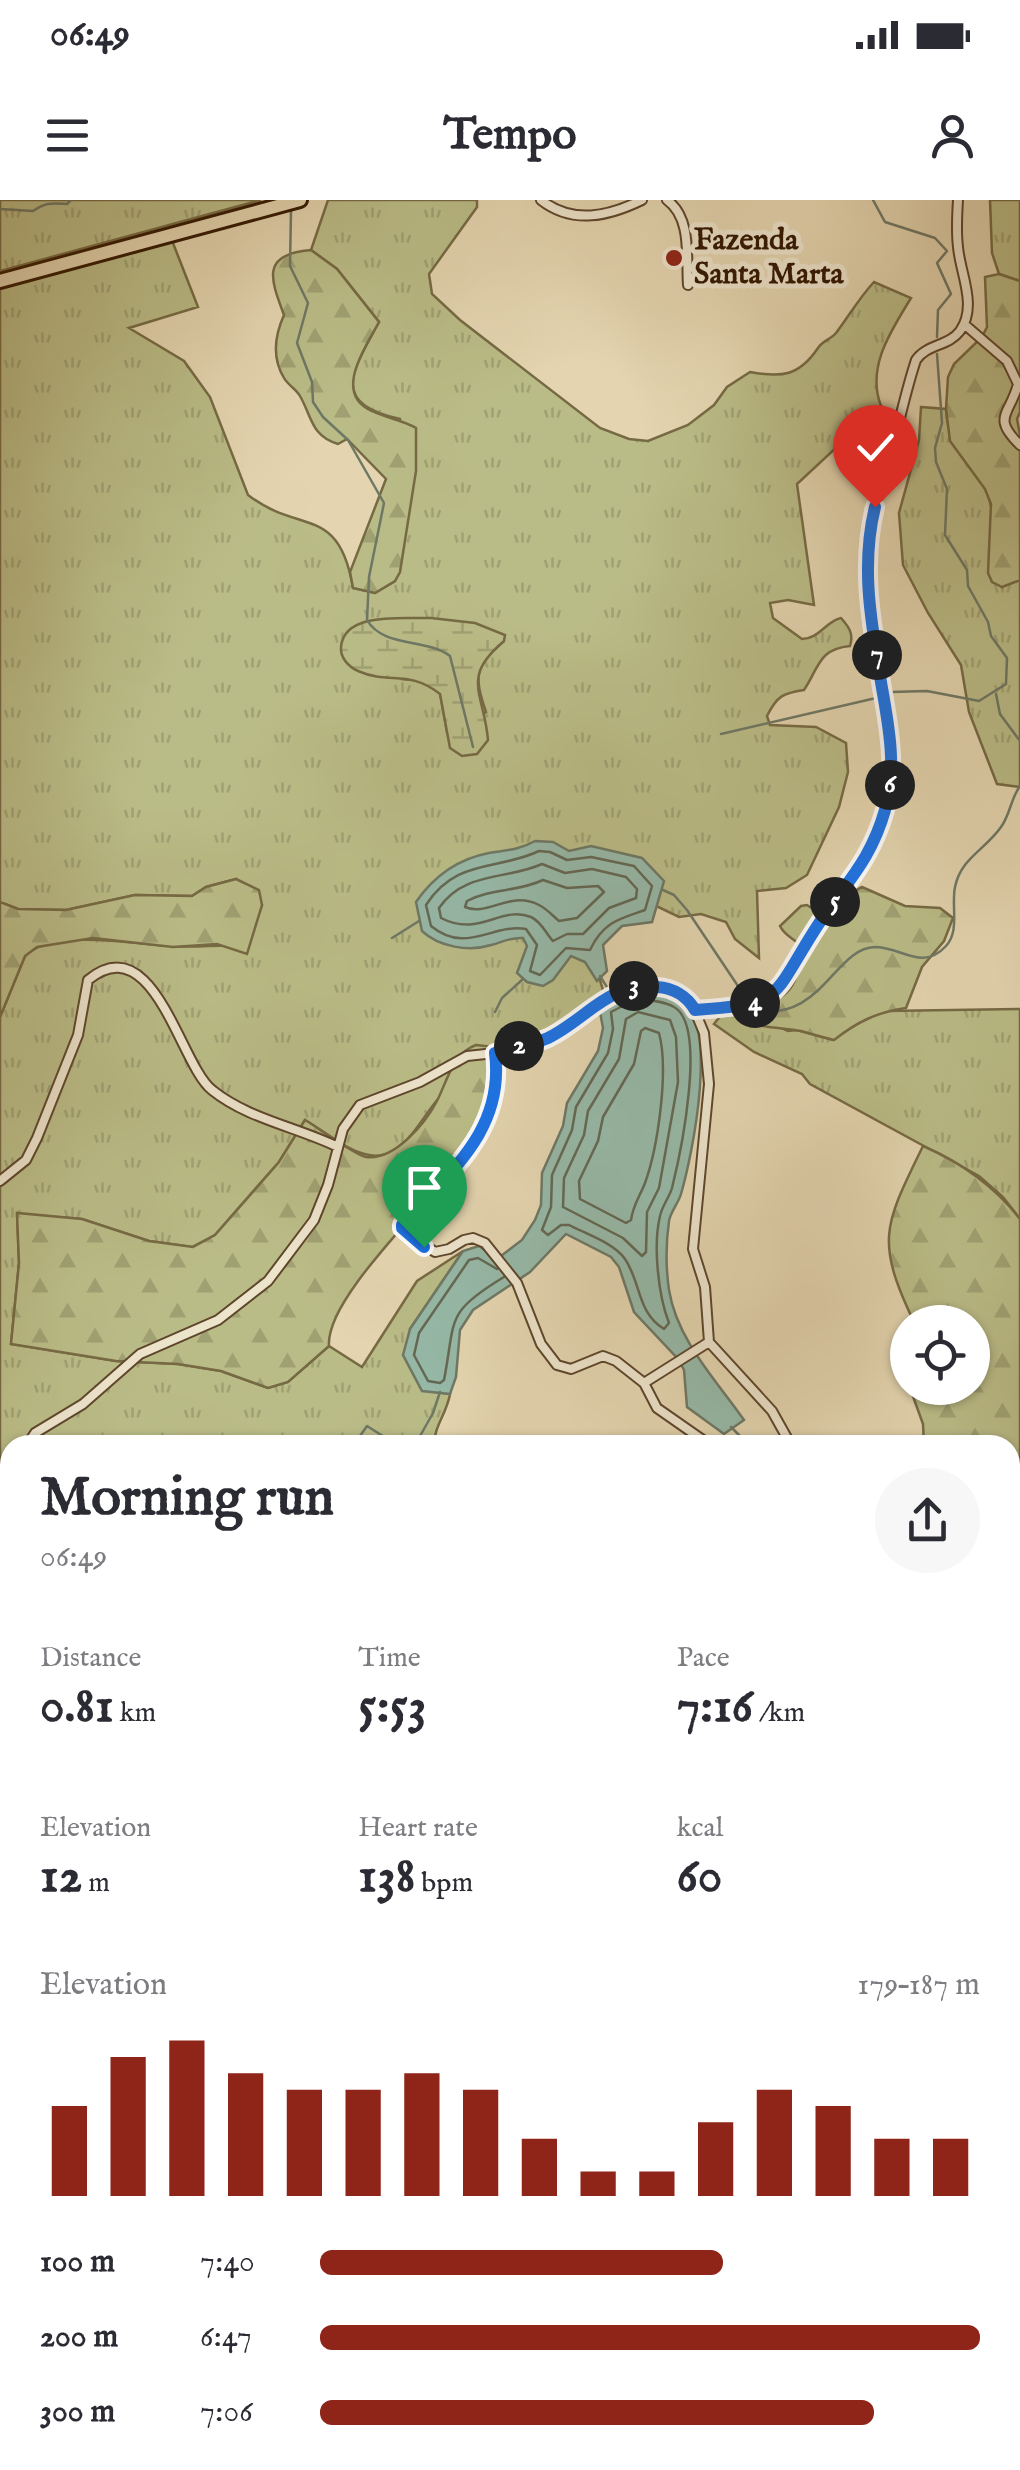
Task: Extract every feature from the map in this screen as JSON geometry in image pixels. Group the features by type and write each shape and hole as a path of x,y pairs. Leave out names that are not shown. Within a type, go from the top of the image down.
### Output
{"main road":[{"path":"0,282 300,200"}],"street":[{"path":"541,200 561,210 594,216 615,213 642,200"},
{"path":"668,200 676,206 684,223 688,285"},
{"path":"695,1010 745,1007 771,996 858,873 887,805 890,758 869,609 868,536 916,360 922,352 953,339 964,324 967,294 958,252 958,200"},
{"path":"964,324 1007,362 1018,384 1003,416 1006,432 1020,445"},
{"path":"0,1181 26,1160 37,1138 78,1035 88,980 113,969 124,970 150,987 162,1002 198,1075 216,1094 338,1147"},
{"path":"34,1435 83,1404 140,1354 218,1320 268,1280 314,1220 343,1129 360,1105 420,1082 466,1056 495,1053 546,1039 599,1002 638,984 667,988 684,996 695,1010 704,1033 710,1068 693,1249 705,1287 709,1342 772,1411 785,1435"},
{"path":"495,1053 498,1079 485,1125 466,1156 402,1228 434,1252 473,1238 485,1243 516,1282 541,1344 557,1365 571,1370 602,1356 616,1361 644,1383 656,1408 695,1435"},
{"path":"644,1383 709,1342"}],"green space":[{"path":"0,200 261,200 0,271"},
{"path":"328,200 477,200 477,207 429,274 432,294 600,428 629,439 648,441 688,425 714,405 727,387 750,372 771,375 797,369 836,333 874,282 911,298 879,363 877,392 881,406 797,484 814,605 788,600 770,603 773,618 802,639 841,618 850,631 850,646 825,655 804,690 781,697 767,716 770,725 816,727 846,743 848,772 839,807 807,875 786,888 757,891 759,958 735,939 726,922 701,914 679,917 648,902 588,941 606,1000 598,1012 573,1028 513,1048 477,1069 438,1099 395,1150 376,1156 355,1151 305,1120 279,1162 215,1235 192,1247 149,1241 82,1219 17,1214 19,1263 11,1344 116,1361 221,1371 268,1388 288,1382 329,1346 362,1367 417,1281 463,1251 410,1329 422,1390 450,1394 436,1435 0,1435 0,1017 25,956 38,947 73,940 248,946 262,905 236,879 206,887 192,896 135,895 66,910 18,909 0,902 0,284 171,238 198,307 129,328 184,361 210,397 248,495 327,532 347,562 353,588 375,593 395,581 400,419 377,412 355,394 355,370 379,322 337,269 311,250","holes":["504,641 479,673 486,712 447,732 440,693 423,681 401,679"]},
{"path":"990,200 1020,200 1020,281 999,274 992,253"},
{"path":"311,250 337,269 379,322 356,369 354,393 372,411 416,428 416,471 400,572 395,581 375,593 353,588 350,572 386,479 347,439 338,444 317,431 300,396 284,378 276,355 284,315 275,290 274,270 284,257"},
{"path":"999,274 1020,281 1020,580 1002,587 992,582 988,573 991,504 985,489 950,441 946,409 948,377 954,364 987,327 985,277"},
{"path":"921,407 946,409 951,436 990,502 1002,587 1020,580 1020,787 997,784 969,712 961,665 903,565 899,513 919,440"},
{"path":"431,618 475,623 505,635 482,665 479,676 488,740 477,754 462,756 450,748 440,694 408,679 358,671 342,655 345,635 364,622"},
{"path":"236,879 259,890 262,905 247,954 217,944 173,947 93,938 37,947 25,956 0,1017 0,902 18,909 66,910 135,895 192,896 206,887"},
{"path":"862,887 905,906 940,908 953,918 944,941 922,967 906,1008 868,1019 834,1040 754,1024 738,1015 731,1007 763,993 769,1000 777,999 793,984 804,953 780,926 807,905 820,925 826,925 841,903"},
{"path":"730,1004 788,1031 833,1040 855,1024 885,1011 1020,1009 1020,1219 979,1176 810,1084 802,1074 754,1052 714,1024"},
{"path":"476,1045 494,1047 501,1053 495,1095 479,1134 367,1269 333,1324 329,1346 288,1382 268,1388 221,1371 116,1361 11,1344 19,1263 17,1213 82,1219 149,1241 193,1247 215,1235 279,1162 305,1120 361,1155 377,1157 387,1153 425,1120 456,1061"},
{"path":"923,1146 976,1176 1020,1219 1020,1435 924,1435 916,1405 990,1405 990,1305 907,1305 889,1251 893,1215"}],"water":[{"path":"535,841 553,842 569,851 591,846 642,858 664,881 652,922 622,926 603,945 607,971 597,981 585,962 571,956 553,980 543,986 527,982 517,973 527,946 523,938 464,948 437,941 422,931 416,902 439,877 467,860"},
{"path":"633,989 678,997 691,1010 698,1032 700,1090 681,1194 669,1221 667,1273 680,1326 744,1420 724,1434 687,1407 684,1370 634,1312 619,1267 611,1257 566,1234 530,1272 473,1310 460,1330 456,1377 450,1394 422,1391 403,1355 410,1329 463,1251 479,1246 497,1259 522,1240 535,1220 541,1205 542,1173 563,1126 567,1103 598,1051 603,1028 600,1012 605,1003"}],"waterway":[{"path":"0,209 33,211 71,200"},
{"path":"873,200 885,222 935,238 947,251 937,263 951,294 938,310 937,337"},
{"path":"291,210 290,266 308,303 297,343 312,382 313,402 348,440 384,503 369,577 367,620 383,635 450,656 473,747"},
{"path":"891,692 927,691 979,701 1006,684 1007,658 991,636 988,622 968,586 967,570 945,535 947,489 935,448 942,423 937,354"},
{"path":"996,694 1000,714 1020,741"},
{"path":"721,734 876,698"},
{"path":"752,1010 776,1011 795,1006 861,951 885,948 920,958 937,954 953,933 958,877 1001,827 1020,786"},
{"path":"663,890 674,895 687,910 746,998"},
{"path":"392,938 419,921"},
{"path":"600,976 610,992"},
{"path":"495,1012 502,998 523,979"},
{"path":"421,1435 440,1392"},
{"path":"361,1435 367,1426 381,1435"},
{"path":"731,1427 739,1435"}],"place":[{"name":"Fazenda Santa Marta","path":"674,258"}],"route":[{"path":"424,1247 402,1225 478,1138 488,1118 498,1079 495,1053 546,1039 599,1002 638,984 667,988 684,996 695,1010 758,1003 780,987 816,928 858,873 880,825 890,784 887,716 869,609 866,556 875,507"}]}
